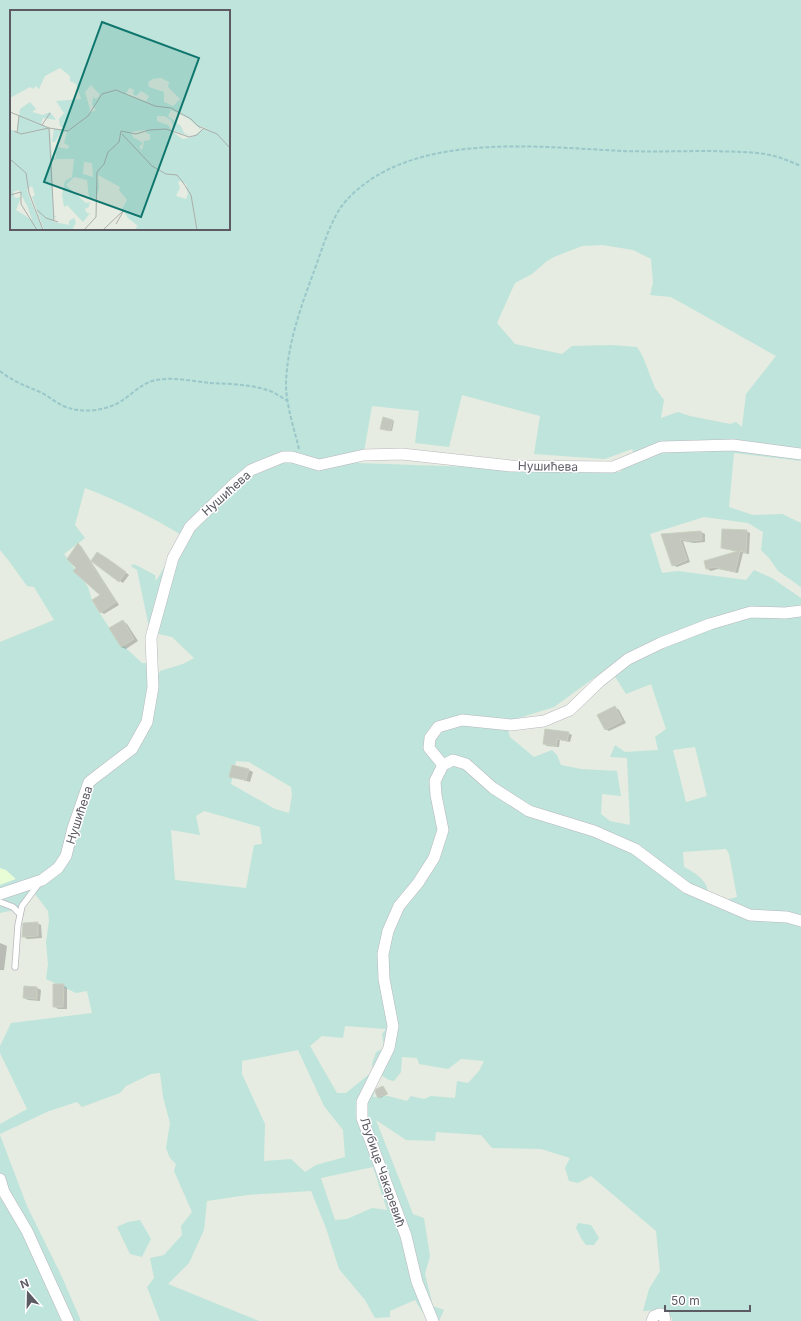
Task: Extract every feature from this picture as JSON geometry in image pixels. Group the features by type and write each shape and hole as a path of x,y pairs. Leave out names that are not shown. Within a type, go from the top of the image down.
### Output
{"street":[{"name":"Нушићева","path":"0,894 42,880 58,868 66,856 73,828 90,782 132,749 148,722 153,687 151,638 173,558 190,527 233,485 251,470 283,457 292,457 319,465 364,455 402,454 511,466 613,467 661,447 733,445 801,454"},
{"path":"801,611 786,613 751,612 710,624 661,643 628,659 599,682 570,710 544,721 511,726 462,720 438,727 430,738 429,748 443,765 453,760 466,764 493,788 529,811 594,831 635,849 687,888 750,915 787,917 801,921"},
{"name":"Љубице Чакаревић","path":"433,1321 417,1282 406,1236 362,1118 362,1102 389,1048 393,1026 384,979 383,954 388,931 399,906 418,883 434,858 443,830 436,796 435,781 443,765"},
{"path":"0,1179 4,1192 27,1231 68,1321"},
{"path":"652,1321 654,1316 659,1314 664,1315 665,1321"}],"lane":[{"name":"Нушићева","path":"15,967 18,925 22,906 42,880"},
{"path":"0,902 13,907 20,914"}],"path":[{"path":"301,460 288,401 286,384 291,343 302,302 331,226 343,204 359,189 381,174 405,163 434,154 466,149 516,146 625,151 748,152 771,155 801,166"},
{"path":"0,371 6,376 27,387 41,392 66,407 79,410 106,408 116,404 142,385 154,380 168,379 251,386 270,391 288,401"}],"shaded area":[{"path":"0,0 801,0 801,461 734,453 729,507 753,515 782,514 801,523 801,587 778,571 761,550 763,532 748,523 704,517 650,534 662,573 678,571 746,580 754,570 772,578 801,598 801,1321 672,1321 672,1318 662,1310 643,1311 649,1289 660,1271 656,1231 591,1176 578,1183 569,1181 565,1168 570,1158 541,1149 492,1148 481,1135 436,1132 435,1141 406,1140 376,1120 413,1214 424,1218 430,1256 425,1274 433,1306 444,1310 439,1321 436,1321 431,1308 423,1313 415,1300 390,1311 390,1317 375,1318 365,1300 339,1269 326,1228 311,1191 247,1195 207,1201 204,1230 189,1263 168,1284 259,1321 160,1321 147,1287 154,1278 150,1258 164,1255 182,1235 181,1226 192,1212 174,1171 176,1164 170,1158 166,1148 170,1123 163,1097 160,1073 151,1074 126,1086 120,1093 82,1107 77,1102 49,1111 0,1134 0,1124 27,1109 0,1053 0,1046 11,1023 92,1013 87,991 76,993 46,979 48,964 46,942 49,921 48,911 35,894 24,908 0,913 0,885 16,879 6,870 0,868 0,642 54,620 34,587 27,586 0,550","holes":["602,245 633,250 651,259 653,283 650,295 671,297 776,356 746,394 742,427 736,422 730,424 678,412 661,418 664,400 655,388 643,357 637,347 611,345 572,346 562,354 515,344 497,323 515,283 532,274 554,257 582,246","462,395 540,416 534,454 605,459 632,449 638,461 622,469 620,472 357,463 383,452 364,452 372,406 419,411 415,443 449,447","85,488 135,510 183,536 156,581 155,575 134,564 131,566 137,570 150,632 172,637 194,658 183,664 160,671 146,708 148,663 142,663 118,641 93,603 88,587 64,554 85,538 75,525","609,667 626,694 651,684 666,729 655,737 658,750 625,752 615,745 610,757 627,758 630,825 610,821 601,814 602,794 621,796 617,771 581,769 561,765 557,755 552,750 534,757 510,737 506,722 554,707","695,747 707,796 686,802 673,750","236,761 249,762 291,787 292,795 289,813 275,809 231,784","204,811 260,827 262,844 254,845 246,888 175,880 171,830 200,835 196,816","726,849 729,854 737,897 726,900 708,891 702,879 684,867 683,852","345,1026 386,1029 382,1034 384,1048 376,1052 372,1064 373,1071 346,1093 337,1093 310,1046 322,1036 343,1038","298,1050 324,1106 343,1130 345,1157 316,1165 305,1172 291,1159 264,1161 265,1124 242,1074 242,1061","402,1057 417,1058 419,1064 448,1069 461,1059 484,1061 479,1071 468,1083 457,1081 455,1098 431,1096 424,1099 411,1096 407,1101 388,1096 373,1097 379,1074 389,1080 394,1081 401,1072","373,1167 387,1210 372,1208 347,1219 335,1220 321,1178"]},
{"path":"0,868 6,870 16,879 0,885"},
{"path":"0,1135 27,1206 62,1277 81,1321 0,1321"},
{"path":"140,1220 151,1239 142,1257 130,1254 117,1227 128,1222"},
{"path":"578,1223 591,1225 599,1238 594,1245 586,1245 576,1228"}],"building":[{"path":"383,417 393,420 390,431 380,429"},
{"path":"722,529 747,530 746,553 740,551 735,572 714,567 706,569 704,561 738,551 721,548"},
{"path":"701,531 702,540 690,541 680,539 687,560 672,566 661,534"},
{"path":"78,543 116,602 100,613 92,600 100,595 73,571 76,568 67,559"},
{"path":"97,552 126,572 119,582 91,561"},
{"path":"123,620 134,639 121,647 109,628"},
{"path":"615,706 622,721 605,730 597,715"},
{"path":"545,729 569,732 567,741 557,739 556,746 543,744"},
{"path":"232,765 249,769 246,780 229,777"},
{"path":"38,922 38,936 22,937 23,923"},
{"path":"53,984 64,984 63,1007 53,1007"},
{"path":"24,986 37,987 37,999 23,998"},
{"path":"383,1086 387,1093 378,1098 375,1092 376,1089"}]}
